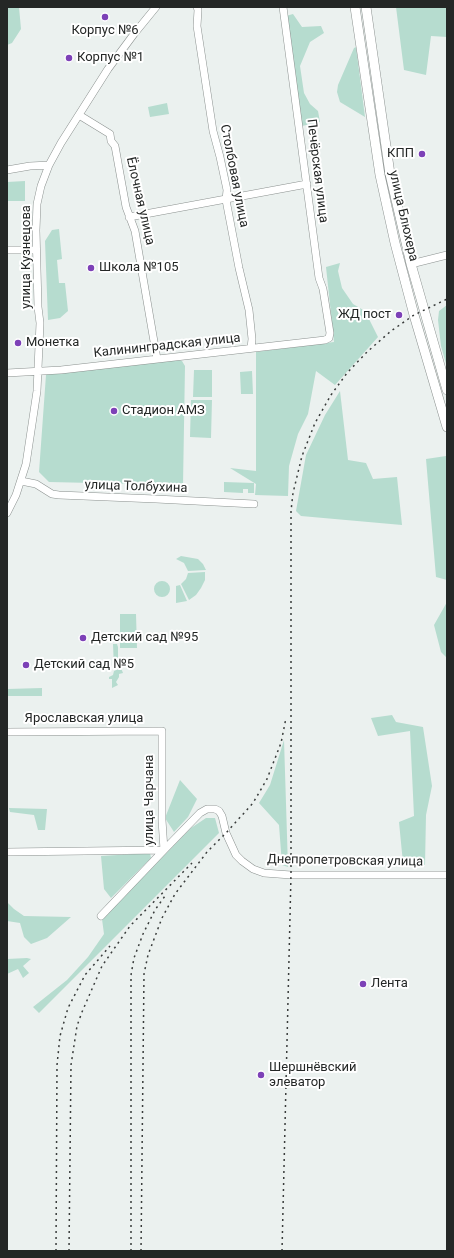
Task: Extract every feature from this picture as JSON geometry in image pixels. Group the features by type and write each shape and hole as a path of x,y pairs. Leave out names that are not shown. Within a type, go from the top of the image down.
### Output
{"main road":[{"name":"улица Блюхера","path":"355,7 382,183 395,243 414,315 447,427"},
{"name":"улица Блюхера","path":"366,7 390,174 411,264 447,390"}],"street":[{"name":"улица Кузнецова","path":"7,513 21,481 29,448 39,371 40,323 38,307 36,217 40,186 49,165 120,51 156,7"},
{"name":"Столбовая улица","path":"197,7 198,33 213,131 227,190 226,200 249,310 252,339 251,348"},
{"name":"Печёрская улица","path":"283,7 319,278 323,289 330,333 329,338"},
{"name":"Ёлочная улица","path":"79,115 110,134 111,141 116,146 126,207 135,231 157,359"},
{"path":"7,170 30,166 49,165"},
{"path":"129,217 307,184"},
{"path":"7,250 36,250"},
{"path":"411,264 447,255"},
{"name":"Калининградская улица","path":"7,373 157,359 325,340 329,338"},
{"name":"улица Толбухина","path":"21,481 36,484 52,494 59,496 254,504"},
{"name":"Ярославская улица","path":"7,732 162,731"},
{"name":"улица Чарчана","path":"101,916 164,850 162,820 162,731"},
{"name":"Днепропетровская улица","path":"164,850 200,813 207,809 214,809 219,811 222,816 226,833 236,854 242,861 264,873 291,875 447,875"},
{"path":"7,852 164,850"}],"green space":[{"path":"7,7 19,7 21,29 12,43 7,45"},
{"path":"396,7 447,7 447,37 431,36 426,75 404,70"},
{"path":"293,14 302,27 321,26 324,33 310,42 300,66 304,93 310,104 318,111 320,122 302,126 286,16"},
{"path":"356,47 365,117 340,102 337,92 338,85 354,48"},
{"path":"167,103 169,114 150,117 148,107"},
{"path":"25,181 25,201 7,201 7,182"},
{"path":"59,229 62,259 57,260 59,283 65,283 68,311 60,318 48,320 45,241 52,230"},
{"path":"340,263 338,271 342,288 353,304 365,311 378,337 335,385 316,371 308,414 298,434 289,466 288,496 255,495 256,484 230,468 256,471 256,352 334,342 326,267"},
{"path":"447,305 447,367 441,346 438,320 439,311"},
{"name":"Стадион АМЗ","path":"178,360 182,361 185,366 183,485 49,482 39,472 47,373"},
{"path":"194,370 212,370 212,397 193,397"},
{"path":"252,371 253,394 241,394 240,372"},
{"path":"340,391 348,460 366,463 373,479 397,477 402,525 301,516 296,511 306,455 325,415"},
{"path":"191,400 212,400 211,438 190,437"},
{"path":"446,456 447,580 436,577 426,459"},
{"path":"224,482 254,483 254,493 248,493 248,489 243,489 243,493 224,492"},
{"path":"181,556 198,559 206,570 188,571 184,563 176,559"},
{"path":"205,572 205,580 201,588 196,595 189,600 181,584 186,579 188,573"},
{"path":"162,581 168,583 170,589 168,595 162,597 156,595 154,589 156,583"},
{"path":"180,585 187,601 176,603 176,586"},
{"path":"447,602 447,658 441,652 434,625"},
{"path":"120,614 136,614 137,648 120,648"},
{"path":"113,644 117,644 118,647 118,662 120,666 114,669"},
{"path":"121,668 123,673 119,674 116,682 118,685 112,688 112,679 109,679 109,677 113,675 114,671"},
{"path":"42,688 42,696 7,696 7,689"},
{"path":"392,715 396,722 423,727 432,786 426,815 425,865 403,863 399,822 414,816 410,731 378,736 371,718"},
{"path":"284,740 288,867 282,865 279,825 259,803 270,785"},
{"path":"180,780 197,799 188,817 174,832 165,818"},
{"path":"9,808 47,809 45,830 38,830 34,815 10,812"},
{"path":"206,818 215,818 219,833 39,1013 33,1007 67,980 88,957 104,934 102,919 191,828"},
{"path":"150,853 151,858 111,898 104,889 101,856"},
{"path":"7,902 24,916 71,917 47,938 31,944 24,937 20,923 7,921"},
{"path":"7,959 31,959 23,966 29,973 23,978 18,969 7,974"}],"railway":[{"path":"282,1251 291,875 291,511 293,493 302,456 315,423 331,395 347,373 367,352 391,331 414,315 447,299"},
{"path":"141,1251 144,974 148,955 162,918 175,894 207,852 253,803 267,779 281,743 286,718"},
{"path":"69,1251 71,1065 77,1026 102,966 130,926 192,863"},
{"path":"131,1251 131,975 134,958 143,934 155,910 165,896"},
{"path":"56,1251 57,1065 60,1036 68,1008 85,975 110,946"}],"place":[{"name":"Корпус №6","path":"105,17"},
{"name":"Корпус №1","path":"69,58"},
{"name":"КПП","path":"422,154"},
{"name":"Школа №105","path":"91,268"},
{"name":"ЖД пост","path":"399,315"},
{"name":"Монетка","path":"18,343"},
{"name":"Стадион АМЗ","path":"114,411"},
{"name":"Детский сад №95","path":"83,638"},
{"name":"Детский сад №5","path":"26,665"},
{"name":"Лента","path":"363,984"},
{"name":"Шершнёвский элеватор","path":"261,1075"}]}
